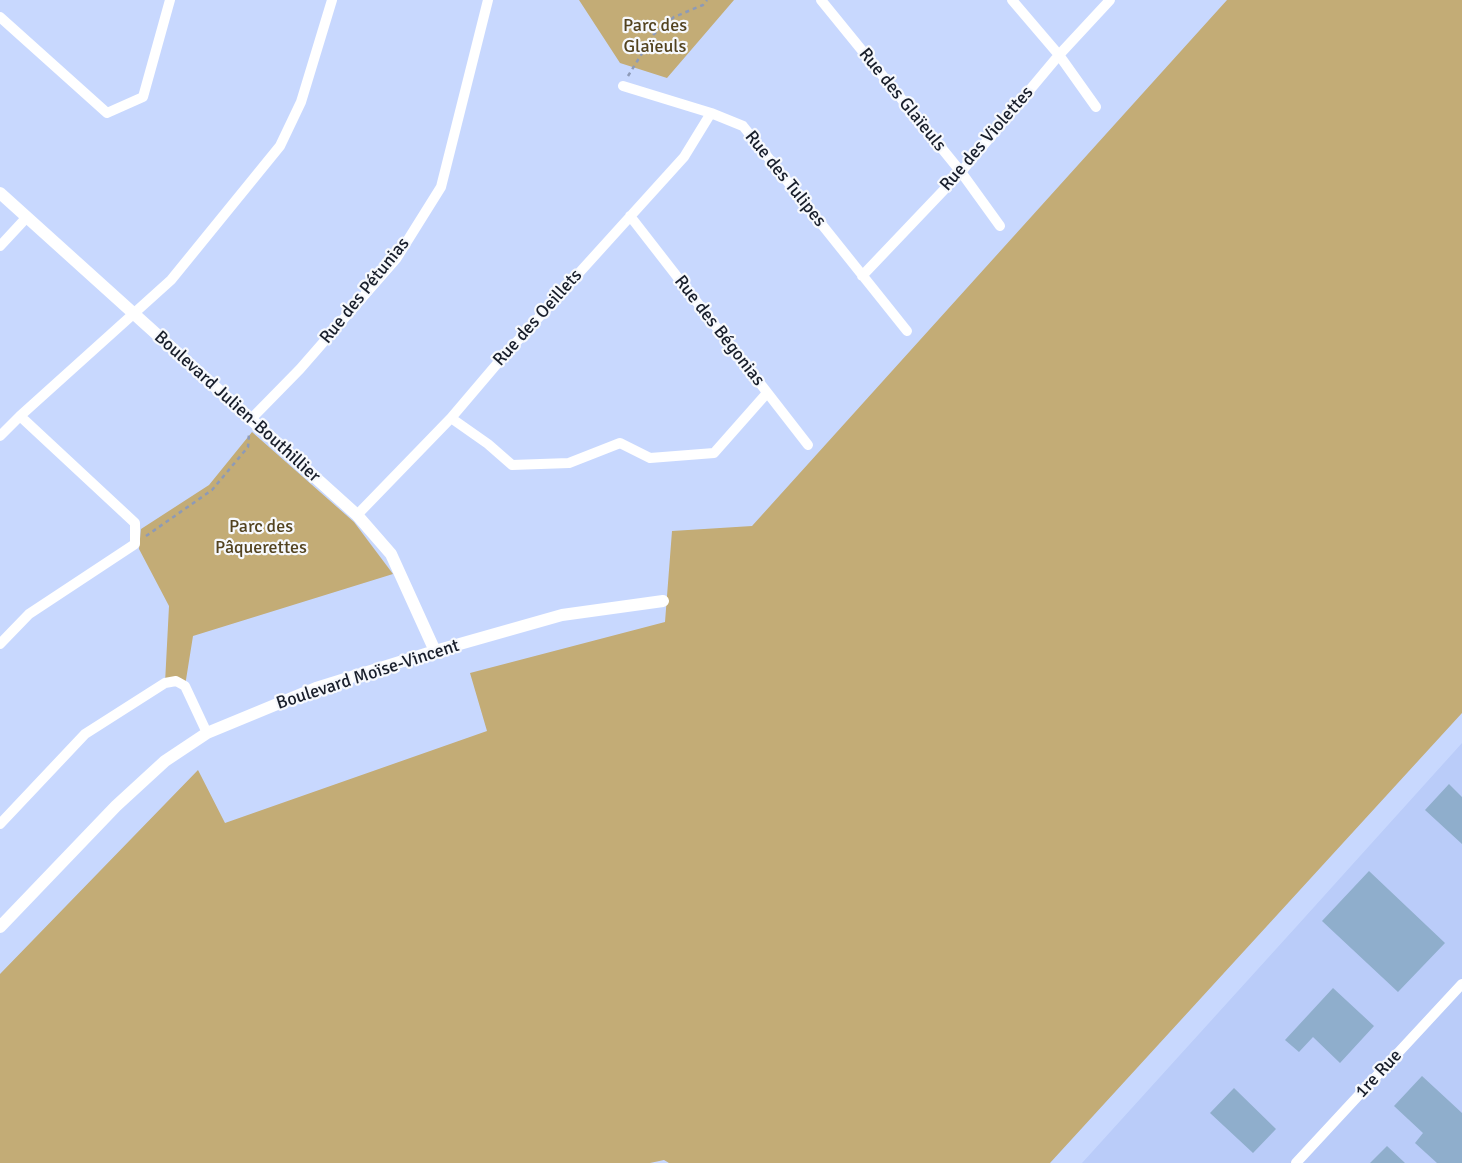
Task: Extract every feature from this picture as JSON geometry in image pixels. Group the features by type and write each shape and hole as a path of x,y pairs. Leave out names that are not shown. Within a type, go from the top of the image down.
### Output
{"street":[{"path":"0,17 107,113 143,97 170,0"},
{"path":"0,436 171,280 280,146 301,102 332,0"},
{"name":"Rue des Pétunias","path":"251,419 300,369 396,259 441,187 488,0"},
{"name":"Rue des Glaïeuls","path":"821,0 961,172 1000,226"},
{"path":"1012,0 1059,55 1096,107"},
{"name":"Rue des Violettes","path":"862,276 961,172 1059,55 1110,0"},
{"name":"Rue des Tulipes","path":"623,86 711,113 742,126 907,331"},
{"name":"Rue des Oeillets","path":"357,515 451,418 502,358 684,157 711,113"},
{"name":"Boulevard Julien-Bouthillier","path":"0,193 357,515 391,554 435,651"},
{"name":"Rue des Bégonias","path":"630,216 808,445"},
{"path":"0,246 27,218"},
{"path":"451,418 488,444 512,465 569,463 620,443 650,458 714,453 767,392"},
{"path":"0,644 29,614 135,544 135,523 20,416"},
{"name":"Boulevard Moïse-Vincent","path":"0,927 116,806 165,761 207,733 316,688 435,651 562,615 663,601"},
{"path":"0,824 85,734 165,683 176,681 185,686 207,733"},
{"name":"1re Rue","path":"1296,1163 1462,984"}],"path":[{"path":"623,86 654,34 674,17 702,5 707,0"},
{"path":"135,544 212,490 248,447 251,419"}],"shaded area":[{"path":"1462,743 1462,1163 1082,1163 1296,927"}],"green space":[{"name":"Parc des Glaïeuls","path":"579,0 734,0 667,78 620,63"},
{"path":"1227,0 1462,0 1462,713 1050,1163 669,1163 664,1160 650,1163 0,1163 0,974 198,770 225,823 487,731 470,673 665,622 672,531 752,526"},
{"name":"Parc des Pâquerettes","path":"252,432 354,522 393,574 193,636 185,686 165,683 169,606 139,549 141,529 209,485"}],"building":[{"path":"1449,784 1462,797 1462,844 1425,810"},
{"path":"1369,871 1445,943 1398,992 1322,921"},
{"path":"1333,988 1374,1026 1340,1063 1313,1037 1299,1052 1285,1040"},
{"path":"1422,1076 1462,1113 1462,1163 1437,1163 1415,1143 1423,1133 1394,1106"},
{"path":"1234,1088 1276,1129 1253,1153 1210,1113"},
{"path":"1387,1146 1405,1163 1370,1163"}]}
